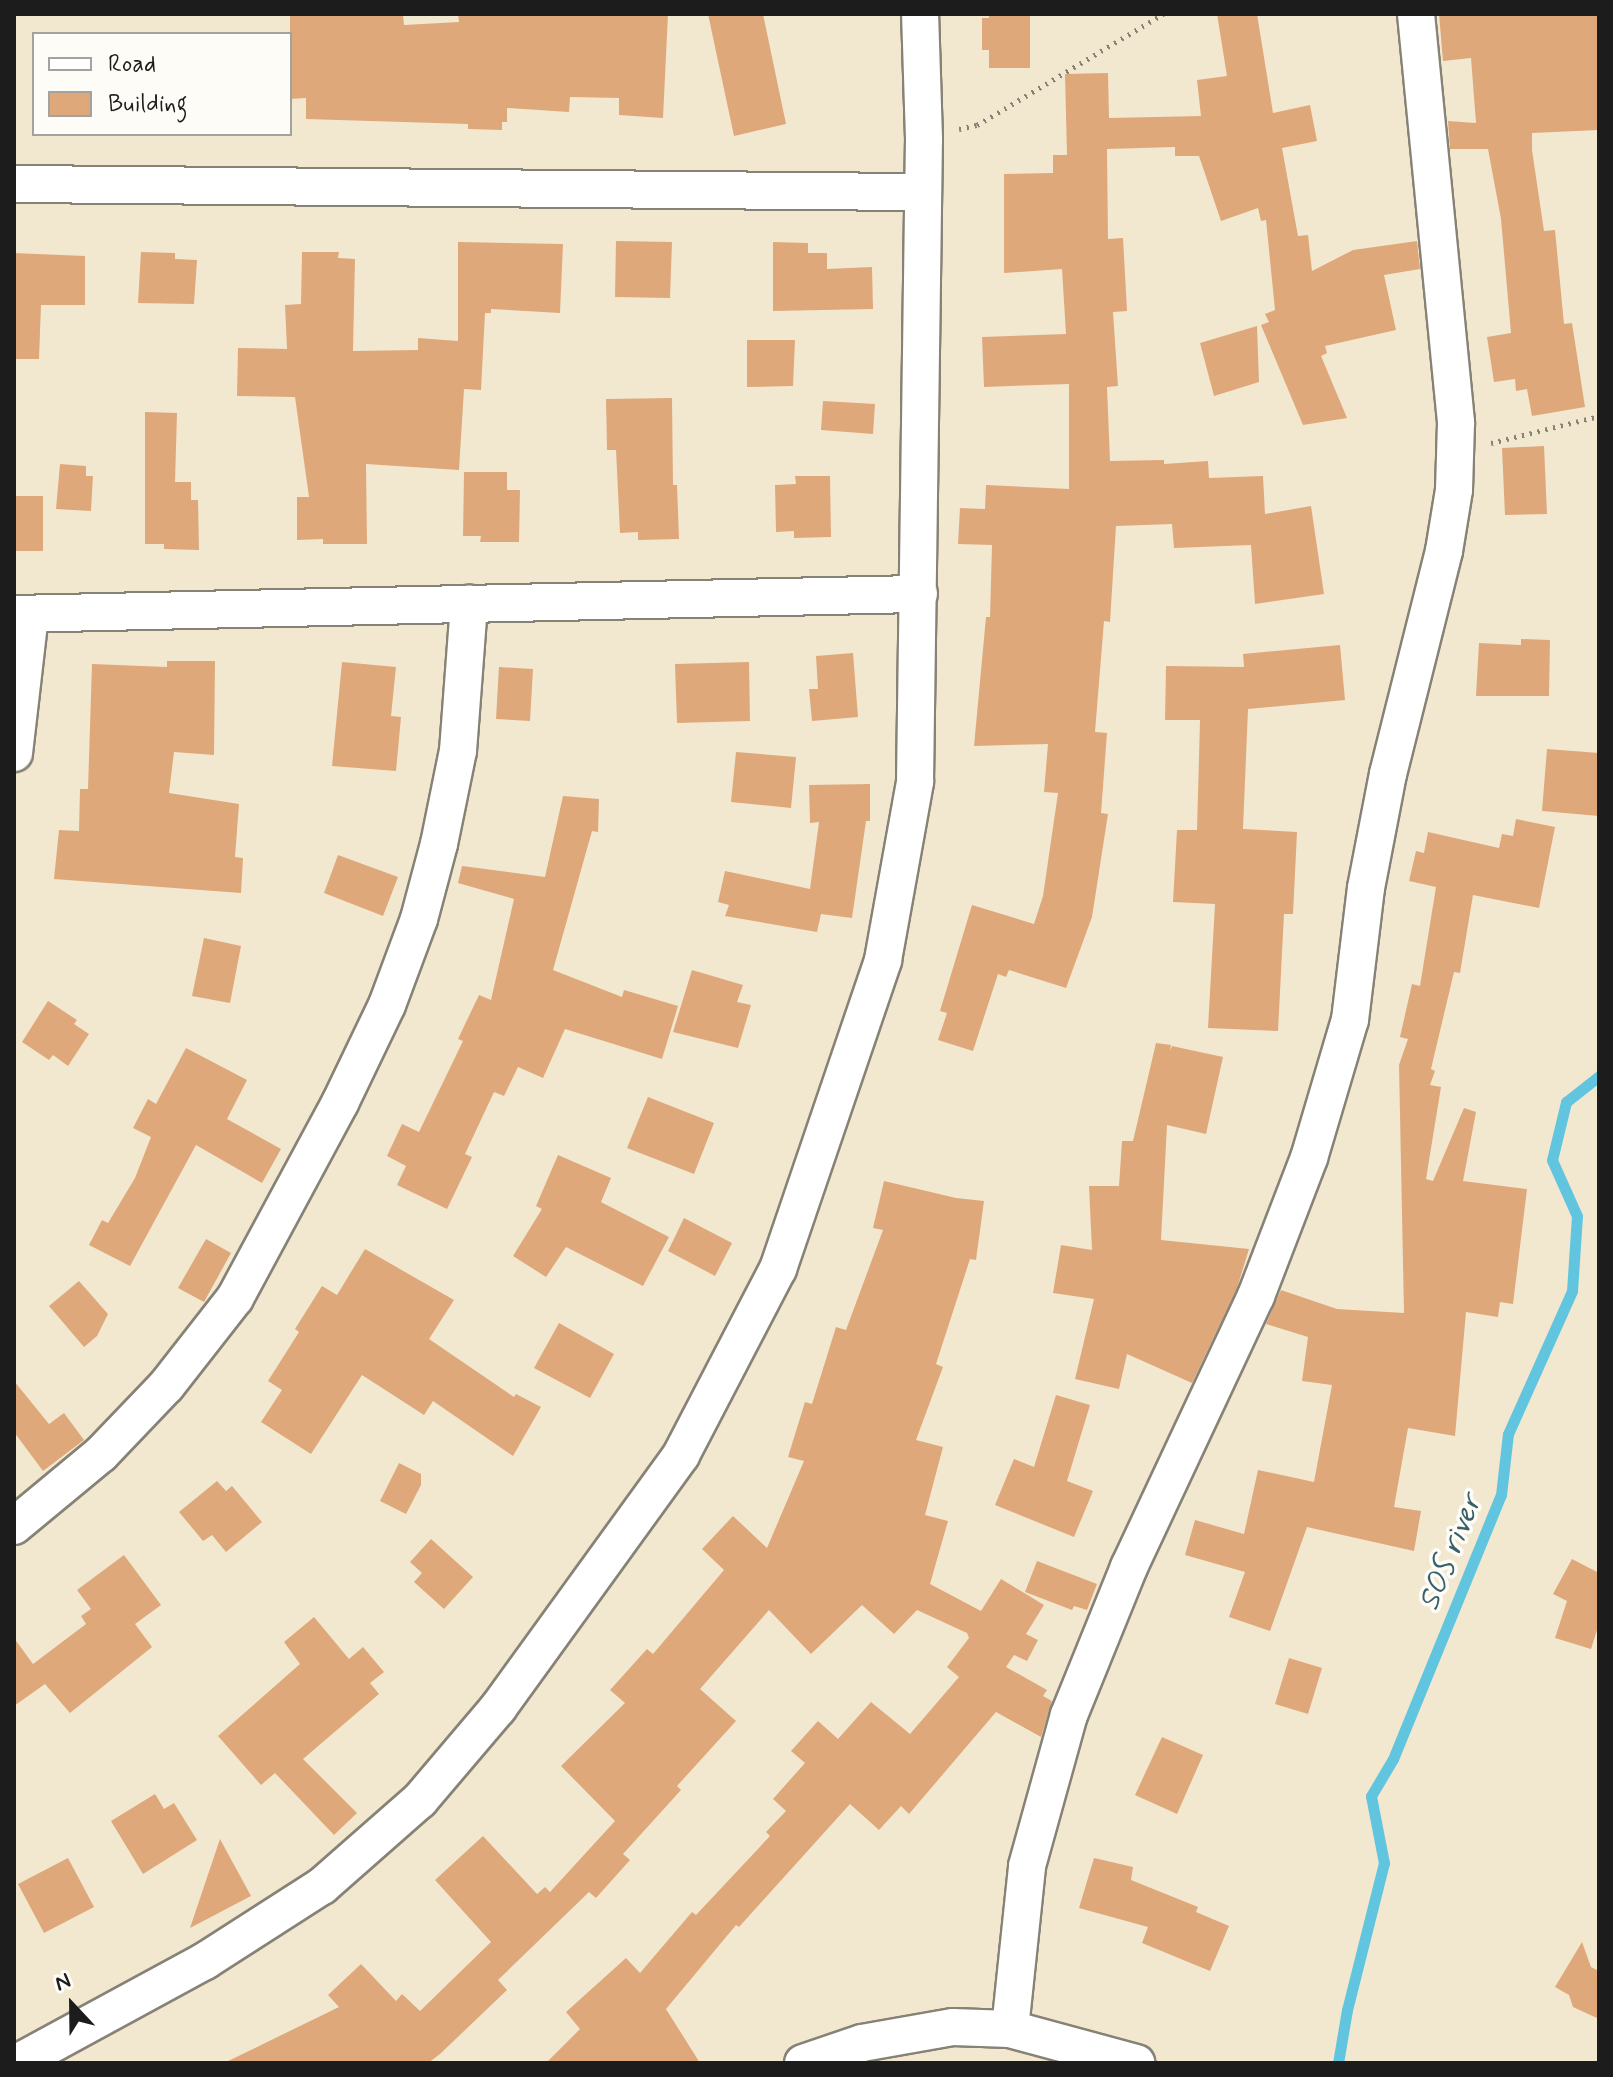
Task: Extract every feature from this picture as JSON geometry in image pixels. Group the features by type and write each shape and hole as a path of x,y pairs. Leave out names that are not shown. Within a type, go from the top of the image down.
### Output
{"street":[{"path":"17,2063 205,1961 322,1886 420,1800 498,1708 681,1455 778,1269 883,960 915,782 924,139 920,14"},
{"path":"1010,2029 1027,1866 1069,1715 1129,1567 1256,1296 1309,1158 1350,1020 1366,888 1391,760 1444,551 1454,490 1454,407 1416,14"},
{"path":"14,184 921,192"},
{"path":"14,753 22,614 919,594"},
{"path":"14,1526 101,1454 177,1373 235,1298 340,1103 387,1005 419,919 439,844 458,751 469,603"},
{"path":"803,2063 862,2043 953,2027 1010,2029 1136,2063"}],"path":[{"path":"924,139 977,125 1163,14"},
{"path":"1455,451 1599,416"}],"building":[{"path":"290,14 403,14 404,25 459,22 458,14 668,14 663,118 619,115 619,98 570,97 569,112 507,108 507,122 502,122 502,130 468,129 468,124 306,119 306,98 292,99"},
{"path":"708,14 763,14 786,124 734,136"},
{"path":"989,14 1030,14 1030,68 989,68 989,50 982,50 982,18 989,18"},
{"path":"1217,14 1257,14 1273,113 1310,105 1317,141 1282,148 1298,236 1308,235 1312,271 1353,250 1417,241 1420,269 1384,275 1396,330 1325,346 1327,353 1321,356 1347,418 1303,425 1261,325 1269,322 1265,314 1275,310 1266,220 1261,221 1258,208 1221,221 1199,156 1175,156 1175,147 1107,149 1108,239 1123,238 1127,311 1113,312 1118,386 1107,387 1110,461 1164,460 1164,464 1208,461 1209,478 1263,476 1265,514 1311,506 1324,594 1255,604 1251,545 1174,548 1172,524 1116,526 1110,622 1104,621 1095,732 1107,733 1101,813 1108,814 1092,917 1066,988 1009,970 1006,977 998,974 973,1051 938,1040 947,1013 940,1011 972,905 1034,924 1043,896 1058,793 1044,792 1048,744 974,746 986,617 990,617 992,545 958,544 960,508 985,509 986,485 1069,489 1069,384 984,387 982,337 1066,334 1062,269 1004,273 1004,174 1053,173 1053,155 1067,155 1065,74 1108,73 1109,118 1201,116 1197,80 1227,76"},
{"path":"1439,14 1599,14 1599,130 1532,133 1544,231 1555,230 1564,324 1572,323 1585,407 1532,416 1527,389 1516,391 1515,379 1494,382 1487,337 1511,333 1501,219 1488,149 1450,149 1448,121 1476,123 1471,58 1443,61"},
{"path":"616,241 672,242 670,298 615,297"},
{"path":"458,242 563,244 560,313 491,309 491,313 485,313 481,390 464,389 459,470 366,464 367,544 323,544 323,539 297,540 297,497 309,497 295,397 237,396 238,348 287,349 285,305 301,304 302,252 339,252 338,258 355,259 353,351 418,350 418,338 458,341"},
{"path":"773,242 808,243 808,253 827,253 827,269 872,267 873,309 773,311"},
{"path":"141,252 175,253 175,259 197,260 194,304 138,303"},
{"path":"14,253 85,256 85,305 41,305 39,359 14,359"},
{"path":"1257,326 1259,382 1214,396 1200,343"},
{"path":"747,340 795,340 793,386 747,387"},
{"path":"672,398 673,485 677,485 679,539 638,540 638,532 620,533 616,450 607,450 606,399"},
{"path":"823,401 875,404 873,434 821,430"},
{"path":"145,412 177,413 175,482 191,482 191,500 198,500 199,550 164,549 164,544 145,544"},
{"path":"1544,446 1547,514 1505,515 1502,448"},
{"path":"60,464 86,466 86,476 93,476 91,511 56,509"},
{"path":"464,472 507,472 507,490 520,490 519,542 480,542 481,536 463,536"},
{"path":"795,476 830,476 831,537 794,538 794,531 776,532 775,485 796,484"},
{"path":"14,496 43,496 43,551 14,551"},
{"path":"1521,639 1550,640 1549,696 1476,696 1479,643 1521,645"},
{"path":"1340,645 1345,700 1248,709 1243,829 1297,832 1293,914 1284,914 1278,1031 1208,1028 1215,904 1173,902 1177,830 1197,830 1200,720 1165,720 1166,666 1244,667 1243,654"},
{"path":"853,653 858,717 812,721 809,689 818,689 816,656"},
{"path":"167,661 215,661 214,755 174,752 169,793 239,804 235,857 243,858 241,893 54,879 59,830 79,831 80,789 88,789 92,664 167,667"},
{"path":"342,662 396,667 391,716 401,717 396,771 332,766"},
{"path":"749,662 750,721 677,723 675,664"},
{"path":"499,667 533,669 530,721 496,719"},
{"path":"1547,749 1599,753 1599,816 1542,811"},
{"path":"736,752 796,757 791,808 731,802"},
{"path":"870,784 870,821 866,821 852,918 821,914 817,932 725,916 729,905 718,902 725,871 810,889 819,822 810,823 809,785"},
{"path":"563,796 599,799 598,832 592,831 553,970 622,997 624,990 678,1006 662,1059 565,1029 543,1078 518,1067 504,1096 494,1092 465,1154 472,1157 447,1209 397,1185 406,1166 387,1156 402,1124 419,1132 463,1041 458,1039 479,995 491,1000 514,899 458,883 462,866 545,877"},
{"path":"1516,819 1555,827 1539,908 1473,895 1460,973 1454,972 1431,1069 1435,1071 1430,1085 1441,1087 1426,1179 1433,1181 1464,1108 1476,1112 1463,1181 1527,1189 1513,1304 1500,1302 1498,1317 1466,1312 1455,1436 1408,1428 1394,1507 1421,1511 1414,1551 1307,1527 1270,1631 1229,1617 1245,1572 1185,1555 1195,1520 1244,1534 1258,1470 1314,1482 1332,1385 1302,1381 1308,1337 1266,1324 1281,1290 1337,1309 1404,1313 1399,1065 1408,1039 1400,1037 1412,984 1420,986 1436,887 1409,881 1416,851 1424,853 1428,832 1499,848 1502,834 1513,836"},
{"path":"338,855 398,877 383,916 324,893"},
{"path":"204,938 241,946 230,1003 192,996"},
{"path":"692,970 743,985 737,1002 751,1005 738,1048 673,1032"},
{"path":"48,1001 77,1020 74,1024 89,1034 68,1066 53,1055 49,1060 22,1042"},
{"path":"1156,1043 1171,1045 1170,1051 1172,1046 1223,1057 1206,1134 1167,1125 1161,1240 1249,1249 1237,1288 1192,1383 1127,1354 1119,1389 1075,1379 1094,1299 1053,1293 1061,1245 1092,1250 1089,1186 1119,1186 1122,1141 1133,1141"},
{"path":"186,1048 247,1080 227,1119 281,1149 262,1183 196,1145 130,1266 89,1245 102,1220 108,1223 135,1178 151,1137 133,1128 148,1099 156,1104"},
{"path":"648,1097 714,1123 694,1174 627,1148"},
{"path":"558,1155 611,1178 601,1202 669,1237 643,1286 566,1247 546,1277 513,1256 542,1209 536,1206"},
{"path":"884,1181 956,1198 984,1201 976,1260 970,1259 936,1364 943,1367 916,1440 943,1447 925,1515 948,1521 930,1584 981,1611 1001,1579 1044,1605 1026,1634 1038,1640 1027,1661 1014,1655 1006,1667 1047,1690 1043,1696 1052,1701 1041,1737 996,1712 909,1814 901,1806 879,1830 850,1804 739,1927 736,1925 666,2009 700,2063 546,2063 580,2029 566,2012 626,1958 640,1973 692,1912 696,1915 770,1836 766,1832 786,1811 773,1799 805,1763 791,1751 818,1721 838,1739 871,1702 910,1734 959,1677 947,1667 969,1638 967,1633 917,1610 894,1634 862,1605 811,1654 769,1610 700,1689 736,1721 677,1786 681,1790 623,1854 630,1860 596,1898 589,1892 498,1980 507,1990 440,2054 428,2063 224,2063 339,2007 328,1995 361,1964 396,2001 402,1994 420,2011 491,1942 435,1880 483,1836 537,1894 545,1887 550,1892 615,1821 561,1766 625,1703 610,1690 647,1649 653,1654 724,1570 702,1549 733,1516 767,1548 804,1461 788,1457 805,1402 812,1404 836,1327 846,1330 883,1230 873,1228"},
{"path":"684,1218 732,1243 715,1276 668,1251"},
{"path":"206,1239 231,1253 204,1302 178,1288"},
{"path":"365,1249 454,1300 429,1339 514,1397 516,1394 541,1407 513,1456 433,1401 424,1415 362,1375 311,1454 261,1422 282,1390 268,1381 299,1332 295,1329 322,1286 337,1295"},
{"path":"79,1281 108,1314 97,1336 84,1347 49,1306"},
{"path":"559,1323 614,1354 590,1398 534,1368"},
{"path":"14,1381 49,1424 64,1413 84,1440 43,1471 14,1432"},
{"path":"1056,1395 1090,1405 1067,1481 1093,1491 1074,1537 995,1505 1014,1459 1034,1467"},
{"path":"399,1463 421,1474 421,1485 406,1514 380,1501"},
{"path":"217,1481 226,1491 232,1486 262,1522 226,1552 212,1535 203,1541 179,1512"},
{"path":"431,1539 473,1577 444,1609 414,1582 422,1573 410,1562"},
{"path":"124,1555 161,1605 135,1624 152,1647 70,1713 45,1684 14,1706 14,1638 33,1664 86,1624 81,1616 91,1609 77,1590"},
{"path":"1572,1559 1599,1573 1599,1624 1591,1649 1555,1638 1567,1601 1553,1594"},
{"path":"1037,1561 1097,1584 1087,1610 1074,1606 1072,1610 1025,1592"},
{"path":"314,1617 349,1659 363,1647 384,1672 370,1683 379,1694 303,1759 357,1813 334,1835 275,1773 261,1785 218,1736 300,1664 284,1642"},
{"path":"1289,1658 1322,1668 1308,1714 1275,1704"},
{"path":"1162,1737 1203,1755 1177,1814 1135,1795"},
{"path":"155,1794 164,1809 174,1803 197,1840 143,1874 111,1821"},
{"path":"220,1839 251,1896 190,1928"},
{"path":"68,1858 94,1907 44,1933 18,1884"},
{"path":"1094,1858 1133,1867 1131,1880 1198,1907 1196,1912 1229,1926 1210,1971 1142,1943 1148,1927 1079,1908"},
{"path":"1582,1942 1591,1967 1599,1971 1599,2019 1573,2007 1569,1995 1555,1987"}],"waterway":[{"name":"SOS river","path":"1338,2063 1347,2010 1384,1863 1371,1796 1393,1759 1501,1495 1508,1434 1572,1291 1577,1216 1552,1160 1566,1102 1599,1076"}]}
